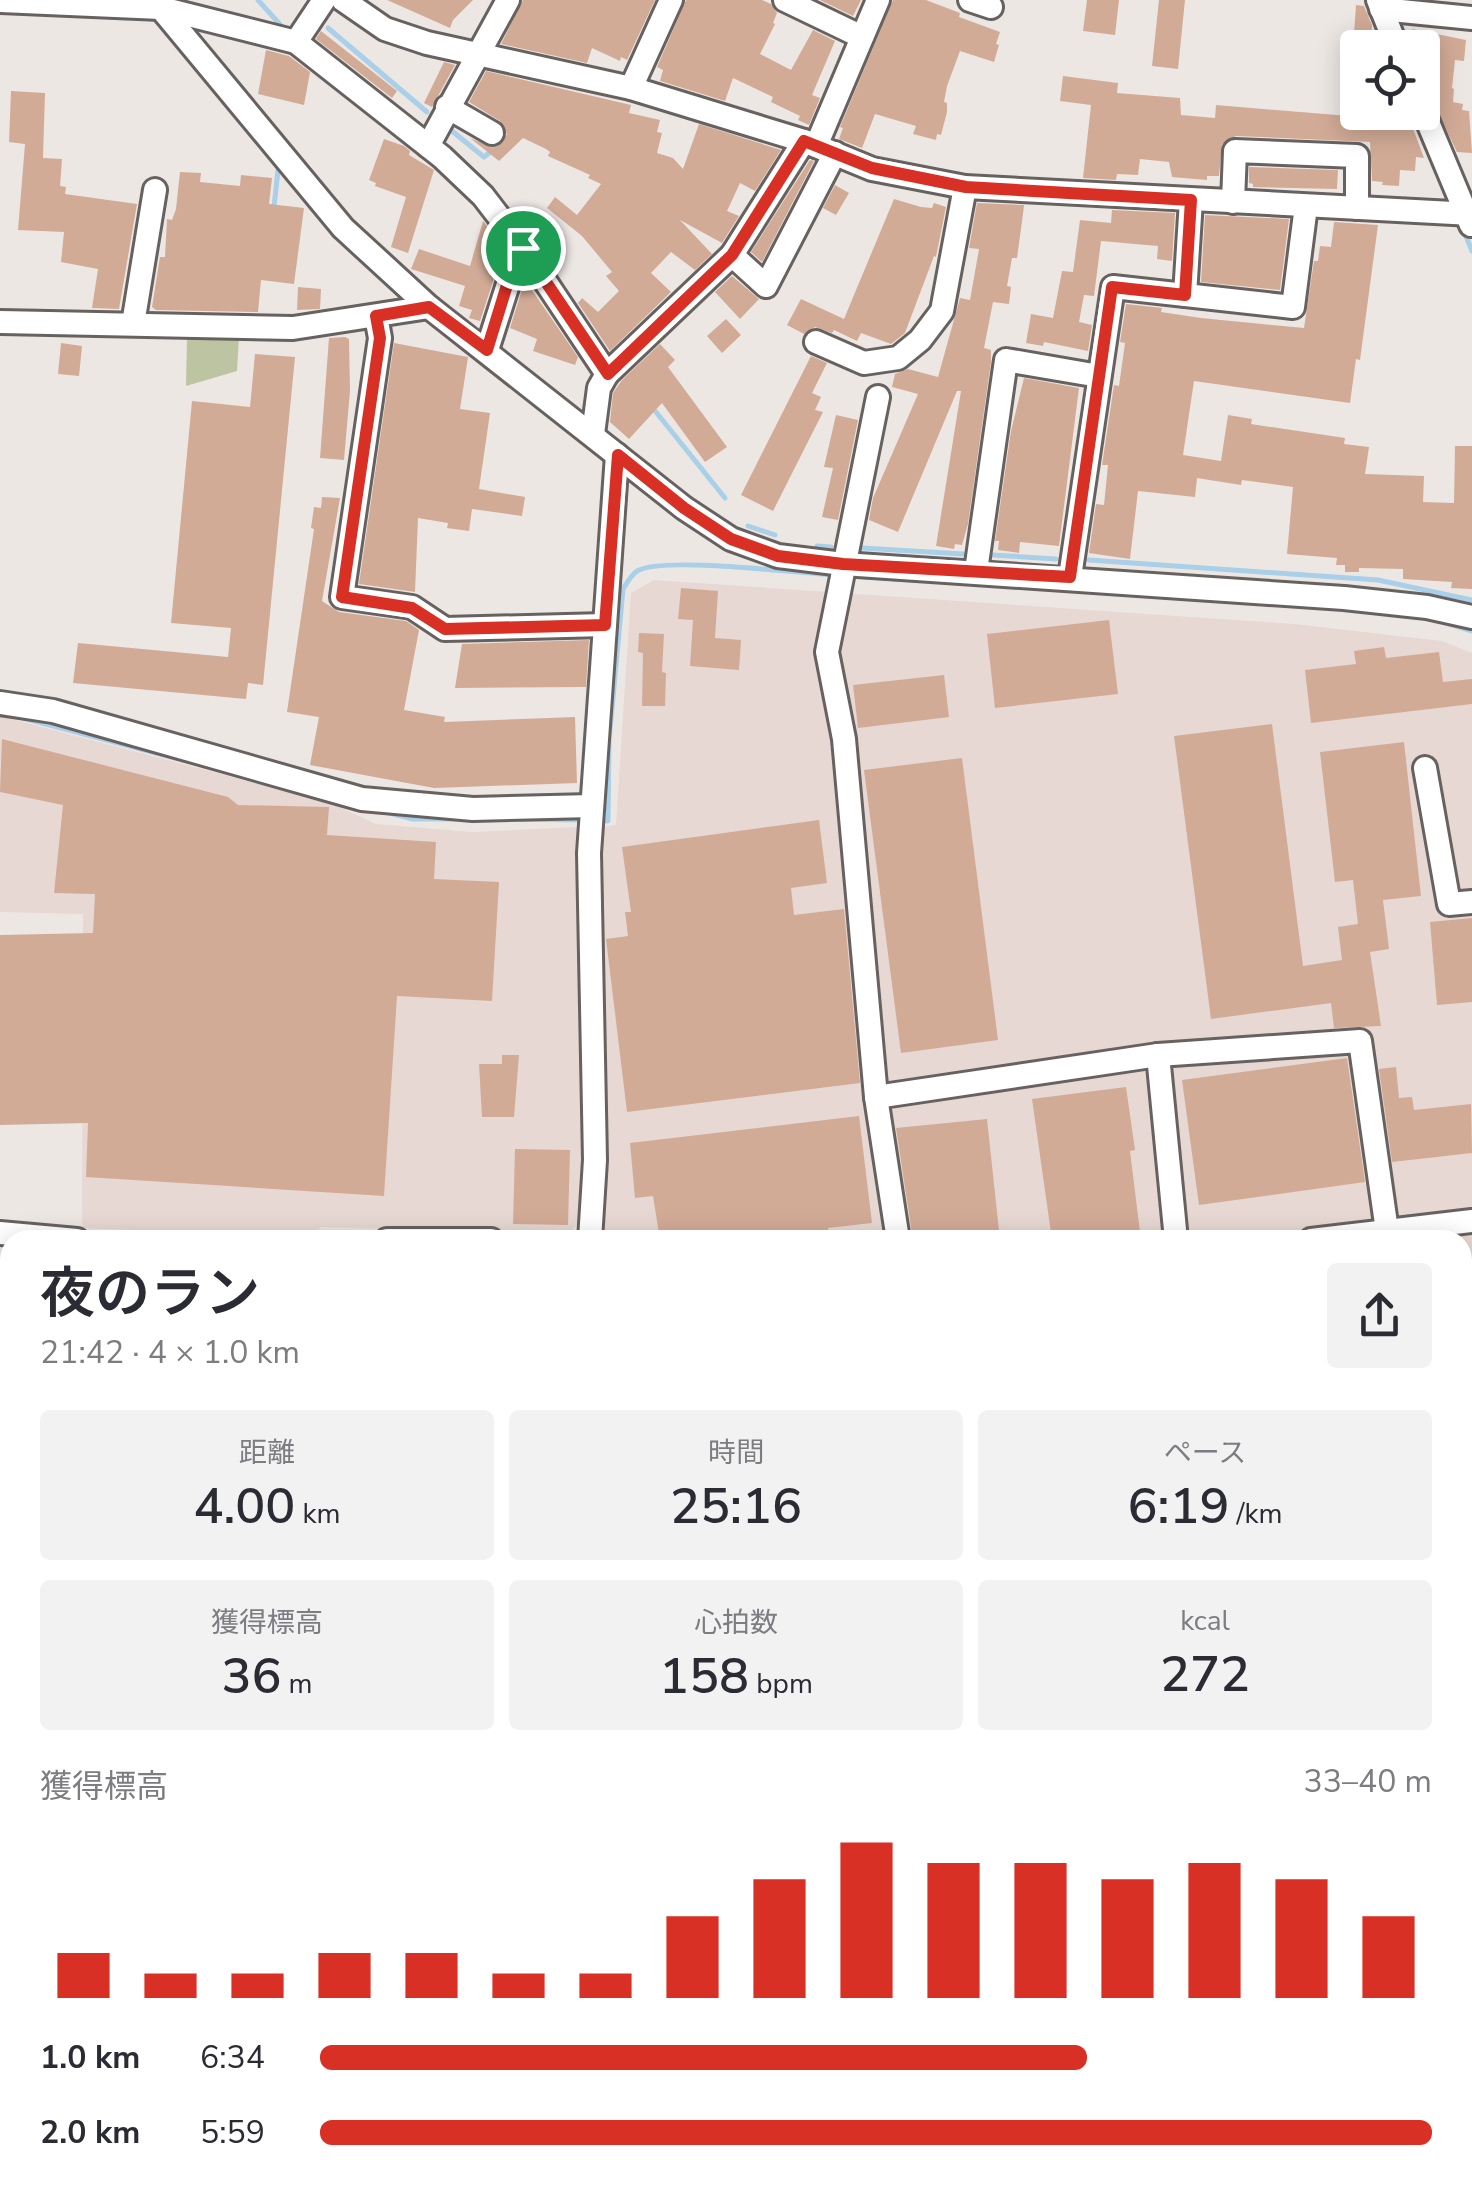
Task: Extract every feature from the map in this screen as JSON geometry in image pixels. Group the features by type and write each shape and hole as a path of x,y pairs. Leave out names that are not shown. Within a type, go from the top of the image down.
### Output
{"street":[{"path":"296,42 324,0"},
{"path":"343,0 385,29 427,43 630,88 872,168 966,187 1357,208 1470,218 1432,130"},
{"path":"428,146 508,0"},
{"path":"630,88 670,0"},
{"path":"785,0 822,8 862,37"},
{"path":"732,255 766,286 878,0"},
{"path":"0,1 158,4 296,42 428,146 483,196 608,374"},
{"path":"158,4 343,228 429,307 684,508 731,539 778,556 843,564 1344,598 1427,606 1472,616"},
{"path":"1390,30 1380,5 1472,18"},
{"path":"447,106 492,133"},
{"path":"593,434 599,388 608,374 732,255 818,147"},
{"path":"1234,202 1236,152 1357,156 1357,208"},
{"path":"816,342 864,363 898,358 920,340 942,311 966,187"},
{"path":"133,324 155,190"},
{"path":"1185,295 1191,200"},
{"path":"1070,577 1112,287 1293,307 1306,206"},
{"path":"487,350 516,256 523,248"},
{"path":"0,322 294,328 429,307"},
{"path":"376,316 380,338 342,597 412,608 445,629 605,625"},
{"path":"976,572 1006,360 1100,376"},
{"path":"878,397 827,652 844,739 876,1097 896,1230"},
{"path":"591,1230 595,1160 589,852 618,455"},
{"path":"0,703 53,711 362,799 473,809 592,806"},
{"path":"1425,768 1449,904 1472,902"},
{"path":"876,1097 1158,1054 1360,1041 1387,1230"},
{"path":"1158,1054 1175,1230"},
{"path":"1396,1230 1472,1221"}],"shaded area":[{"path":"654,580 1294,624 1442,641 1472,653 1472,1230 597,1230 605,1049 599,921 602,827 616,825 631,593"},
{"path":"0,716 331,803 376,824 472,832 578,827 584,1153 579,1221 572,1230 82,1228 83,914 0,912"}],"green space":[{"path":"187,336 239,337 237,371 186,386"}],"building":[{"path":"387,0 473,0 450,28"},
{"path":"523,0 655,0 627,60 621,57 620,61 592,48 587,63 501,44"},
{"path":"686,0 762,0 771,4 777,13 775,24 760,54 791,70 813,30 835,41 812,95 820,98 809,125 798,120 800,116 771,102 773,97 733,78 725,101 660,81 663,70 657,67"},
{"path":"820,0 861,0 853,16"},
{"path":"893,0 926,0 960,13 959,17 1000,32 996,44 999,45 994,62 960,51 947,86 947,112 941,135 937,134 936,140 913,134 916,126 875,114 862,148 839,139 843,128 840,127"},
{"path":"1087,0 1119,0 1115,35 1083,31"},
{"path":"1159,0 1185,0 1178,69 1152,66"},
{"path":"1356,5 1364,6 1372,30 1354,30"},
{"path":"321,31 397,91 392,98 316,39"},
{"path":"1440,35 1466,40 1464,61 1455,60 1452,88 1453,102 1463,104 1462,110 1469,111 1472,153 1457,152 1440,117"},
{"path":"266,50 289,56 310,72 304,105 258,94"},
{"path":"444,62 455,65 432,107 424,103"},
{"path":"486,71 631,105 629,113 660,120 657,132 662,133 657,153 673,158 683,169 699,124 781,150 755,191 740,183 727,211 739,216 722,243 680,220 712,254 695,270 671,252 651,273 671,292 610,351 578,303 582,298 598,312 619,291 606,276 612,272 582,236 547,208 555,197 577,215 601,184 523,138 499,161 470,138 493,148 507,134 500,121 469,102"},
{"path":"1063,76 1118,83 1117,93 1180,98 1181,115 1215,118 1216,105 1340,115 1340,130 1414,130 1424,158 1416,157 1415,171 1400,170 1399,186 1382,185 1383,182 1372,181 1370,142 1236,136 1222,144 1219,176 1207,176 1207,180 1172,177 1169,162 1140,159 1138,175 1117,174 1116,180 1083,178 1091,105 1060,101"},
{"path":"11,91 45,93 43,158 62,159 60,186 66,187 65,194 137,204 119,309 92,308 98,269 61,262 64,232 18,230 25,144 9,142"},
{"path":"384,139 404,146 409,155 434,170 408,253 391,247 406,197 369,180"},
{"path":"810,160 814,161 762,262 751,252"},
{"path":"1249,167 1338,170 1337,189 1253,187 1249,183"},
{"path":"180,172 201,173 200,182 240,186 241,175 272,178 269,204 304,208 294,284 261,280 258,312 152,307 160,257 165,257 167,219 172,220 176,209"},
{"path":"835,185 849,193 836,215 823,208"},
{"path":"894,199 921,207 932,208 934,203 946,207 936,257 905,333 891,344 861,333 857,341 834,330 832,333 815,327 804,334 787,325 801,299 844,319"},
{"path":"977,203 1024,205 1017,258 1012,258 1007,286 1011,287 1009,304 993,302 984,348 991,350 991,362 968,524 962,545 955,544 954,549 936,546 961,391 957,391 898,532 869,520 873,498 918,394 892,387 895,374 908,369 938,377 960,298 970,300 979,249 969,248"},
{"path":"1112,210 1175,213 1172,261 1157,259 1158,246 1101,241 1094,296 1084,295 1079,322 1092,325 1088,351 1044,342 1043,346 1026,343 1031,314 1053,318 1062,271 1073,272 1080,220 1111,223"},
{"path":"1205,215 1289,219 1280,290 1201,282"},
{"path":"483,221 504,248 480,321 469,318 472,310 459,306 465,286 411,269 419,249 470,266"},
{"path":"1334,222 1378,225 1360,360 1356,359 1350,403 1194,381 1183,455 1221,461 1228,415 1252,419 1251,424 1345,438 1344,444 1369,447 1365,474 1424,476 1423,502 1454,503 1455,446 1472,446 1472,589 1451,588 1452,582 1403,579 1403,569 1359,568 1359,572 1345,572 1345,565 1336,565 1337,558 1287,554 1293,487 1242,480 1241,485 1197,478 1195,497 1138,491 1130,559 1089,553 1096,504 1104,505 1108,465 1102,465 1114,385 1119,386 1126,304 1201,318 1304,328 1314,261 1318,261 1320,246 1331,247"},
{"path":"732,276 759,299 740,319 715,292"},
{"path":"525,280 578,357 575,365 533,351 537,339 510,328"},
{"path":"298,287 321,289 320,309 297,310"},
{"path":"726,319 741,335 722,353 707,336"},
{"path":"329,338 349,339 350,391 344,460 320,458"},
{"path":"61,343 82,346 79,376 58,374"},
{"path":"394,343 468,357 460,409 490,413 479,489 525,497 522,516 472,509 469,531 418,518 415,592 359,584"},
{"path":"660,344 675,360 668,367 727,447 705,462 662,403 629,439 610,422 613,393"},
{"path":"255,354 295,357 263,685 248,683 246,699 73,683 78,643 228,657 231,628 171,623 192,401 250,407"},
{"path":"811,356 827,363 812,393 821,397 815,410 823,412 773,511 741,495"},
{"path":"1024,378 1079,388 1059,546 1020,542 1019,553 998,550 999,541 995,541 1011,431"},
{"path":"836,415 858,420 838,520 822,517 833,468 824,467"},
{"path":"322,497 340,498 322,601 339,612 406,621 419,630 404,710 445,717 444,722 575,717 577,783 434,788 310,765 319,717 287,712 314,507 321,508"},
{"path":"681,588 718,591 715,638 741,640 739,670 690,666 693,620 678,619"},
{"path":"1109,620 1118,694 995,708 987,634"},
{"path":"639,633 664,634 665,706 642,706 643,653 638,652"},
{"path":"589,640 586,687 455,688 462,644"},
{"path":"1384,647 1386,658 1439,652 1443,682 1472,679 1472,704 1311,723 1305,670 1356,664 1354,651"},
{"path":"944,675 949,717 858,728 853,685"},
{"path":"1272,724 1303,966 1342,960 1338,927 1358,924 1353,880 1335,882 1320,752 1404,742 1421,896 1383,900 1389,949 1370,952 1381,1026 1334,1028 1331,1003 1211,1019 1174,736"},
{"path":"2,739 228,797 238,805 329,807 327,835 436,842 434,879 499,882 492,1001 397,996 384,1196 86,1177 88,1123 0,1125 0,935 93,933 95,894 54,893 63,805 0,792"},
{"path":"962,758 998,1040 901,1053 864,770"},
{"path":"819,820 827,883 791,888 794,915 844,909 860,1083 627,1112 606,939 628,936 625,912 631,912 622,847"},
{"path":"1472,918 1472,1002 1437,1005 1430,922"},
{"path":"502,1055 519,1055 514,1117 482,1117 479,1064 502,1064"},
{"path":"1347,1058 1365,1182 1199,1205 1182,1080"},
{"path":"1396,1067 1399,1098 1412,1097 1414,1110 1471,1104 1472,1153 1392,1162 1379,1069"},
{"path":"1126,1087 1140,1230 1051,1230 1032,1099"},
{"path":"859,1116 872,1223 828,1230 658,1230 653,1196 635,1198 630,1143"},
{"path":"987,1119 999,1230 911,1230 896,1128"},
{"path":"515,1149 570,1150 568,1225 513,1224"}],"waterway":[{"path":"258,0 285,30"},
{"path":"328,28 427,112"},
{"path":"452,131 484,157 504,141"},
{"path":"274,207 278,170"},
{"path":"1464,231 1472,251"},
{"path":"652,407 725,498"},
{"path":"748,526 775,535"},
{"path":"817,546 831,547"},
{"path":"862,548 963,554"},
{"path":"993,555 1056,559"},
{"path":"1089,560 1378,580 1472,600"},
{"path":"596,821 608,821 609,741 623,589 633,575 651,567 673,565 833,575"},
{"path":"849,576 913,580"},
{"path":"1153,596 1257,603"},
{"path":"1446,623 1472,631"},
{"path":"15,716 183,760"},
{"path":"382,811 413,819 460,819"},
{"path":"511,819 585,820"}],"route":[{"path":"804,141 872,168 966,187 1191,200 1185,295 1112,287 1070,577 843,564 778,556 731,539 684,508 618,455 605,625 445,629 412,608 342,597 380,338 376,316 429,307 487,350 516,256 523,248 608,374 732,255 804,141"}]}
